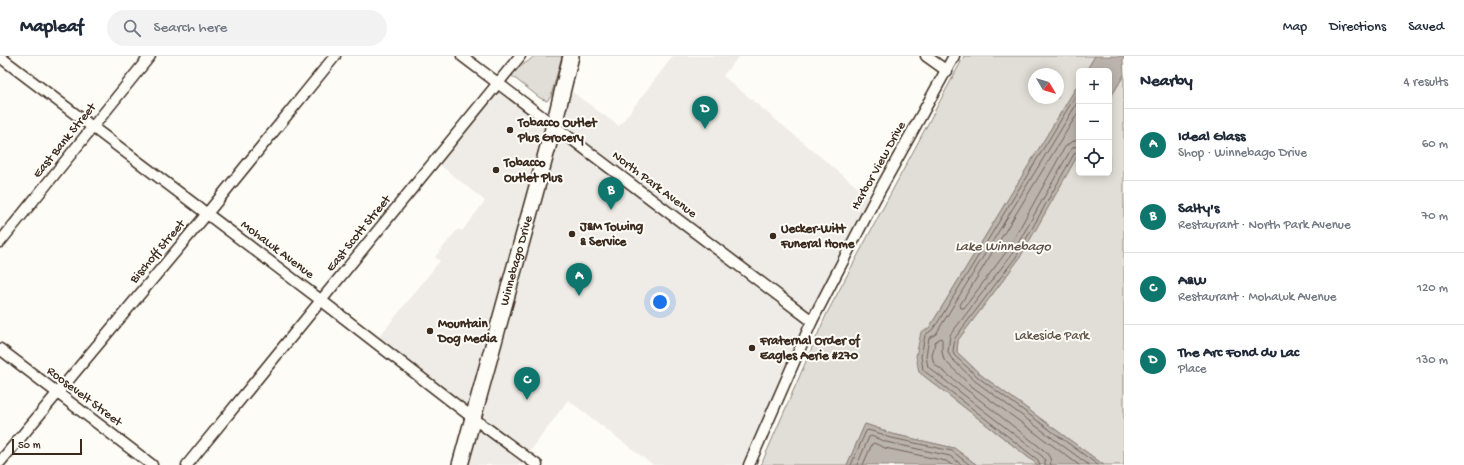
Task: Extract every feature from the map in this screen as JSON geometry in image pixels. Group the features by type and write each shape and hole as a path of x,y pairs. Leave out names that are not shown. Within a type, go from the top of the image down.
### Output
{"main road":[{"name":"Winnebago Drive","path":"460,465 572,56"}],"street":[{"name":"East Bank Street","path":"0,242 150,56"},
{"name":"Bischoff Street","path":"0,462 207,214 335,56"},
{"name":"North Park Avenue","path":"462,56 812,321"},
{"name":"East Scott Street","path":"187,465 520,56"},
{"path":"926,56 947,71"},
{"name":"Harbor View Drive","path":"749,465 812,321 875,199 954,56"},
{"name":"Mohawk Avenue","path":"0,57 322,300 473,418 537,465"},
{"name":"Roosevelt Street","path":"0,349 152,465"}],"shaded area":[{"path":"673,56 739,56 723,76 868,196 875,199 749,465 653,465 568,400 526,457 537,465 460,465 473,418 375,342 440,261 435,257 458,229 462,231 485,201 435,161 498,83 553,125 564,86 619,126"}],"green space":[{"path":"534,56 562,56 551,96 547,101 540,98 512,76 516,70"},
{"path":"964,56 1095,56 1088,68 1076,68 1076,88 929,328 919,372 1038,465 977,465 954,448 888,433 865,424 847,465 761,465 827,313"},
{"name":"Lakeside Park","path":"1124,75 1124,465 1104,465 981,375 957,352 958,340 1019,259 1076,158 1076,176 1112,176 1112,95"}],"water":[{"path":"1095,56 1124,56 1124,75 1112,95 1112,68 1088,68"},
{"name":"Lake Winnebago","path":"1076,88 1076,158 1019,259 958,340 957,352 981,375 1104,465 1038,465 919,372 916,356 921,332 929,328"},
{"path":"865,424 888,433 954,448 977,465 847,465"}],"place":[{"name":"The Arc Fond du Lac","path":"705,129"},
{"name":"Tobacco Outlet Plus Grocery","path":"510,130"},
{"name":"Tobacco Outlet Plus","path":"496,170"},
{"name":"Salty's","path":"611,210"},
{"name":"J&M Towing & Service","path":"572,234"},
{"name":"Uecker-Witt Funeral Home","path":"773,236"},
{"name":"Ideal Glass","path":"579,296"},
{"name":"Mountain Dog Media","path":"430,331"},
{"name":"Fraternal Order of Eagles Aerie #270","path":"752,348"},
{"name":"A&W","path":"527,400"}]}
